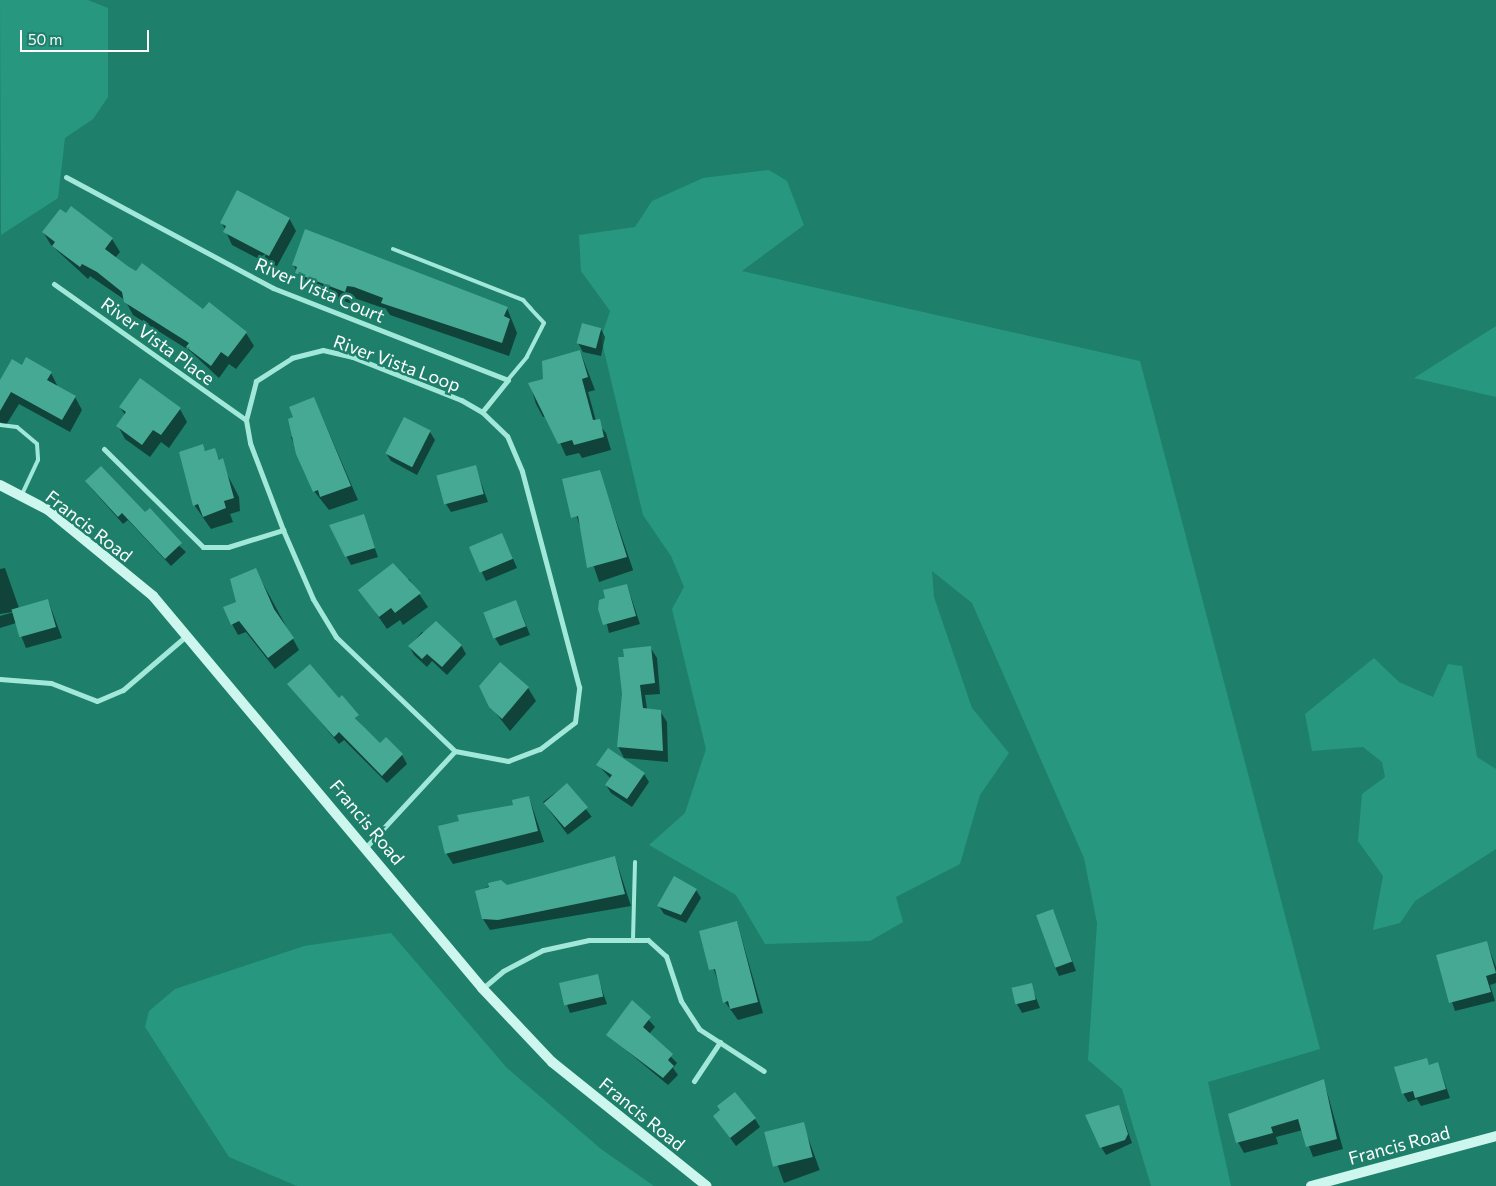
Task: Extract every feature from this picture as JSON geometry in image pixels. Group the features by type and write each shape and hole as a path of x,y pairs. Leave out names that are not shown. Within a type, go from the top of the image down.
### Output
{"street":[{"name":"River Vista Court","path":"66,177 273,288 508,380"},
{"name":"River Vista Place","path":"54,284 246,420"},
{"name":"River Vista Loop","path":"323,350 353,357 482,412 507,436 522,471 579,687 575,722 540,749 508,761 455,751 336,637 313,599 283,530 250,443 246,420 256,381 292,358 323,350"},
{"path":"482,412 508,380"},
{"path":"104,449 203,547 228,548 283,530"},
{"name":"Francis Road","path":"0,485 48,510 153,596 367,846 482,988 552,1062 707,1186"},
{"path":"0,679 51,682 97,701 123,690 186,636"},
{"path":"367,846 455,751"},
{"path":"482,988 503,971 544,950 589,940 648,940 666,956 689,1017 720,1042 764,1071"},
{"path":"694,1081 720,1042"},
{"name":"Francis Road","path":"1311,1186 1496,1136"}],"lane":[{"path":"393,249 522,300 544,323 527,357 508,380"},
{"path":"0,425 17,428 37,444 38,460 22,496"},
{"path":"633,939 635,862"}],"green space":[{"path":"0,0 88,0 108,8 108,97 93,119 65,138 58,198 1,235"},
{"path":"769,170 787,181 804,225 742,271 1140,361 1320,1049 1208,1082 1231,1186 1151,1186 1122,1089 1088,1060 1097,923 1084,858 972,603 932,571 934,597 972,708 1009,753 980,795 960,864 896,897 903,922 870,941 765,944 736,895 649,845 685,813 706,749 672,609 684,587 671,556 643,515 601,338 610,311 581,271 579,235 635,227 652,201 703,178"},
{"path":"1496,326 1496,397 1414,378"},
{"path":"1374,658 1399,682 1433,697 1448,664 1462,666 1477,757 1496,769 1496,849 1415,901 1400,923 1373,930 1383,876 1358,841 1362,794 1385,777 1382,762 1363,747 1312,751 1305,714"},
{"path":"391,933 507,1068 601,1149 654,1186 297,1186 229,1157 145,1027 149,1011 175,989 304,946"}],"building":[{"path":"237,190 290,218 269,256 223,232 226,226 220,223"},
{"path":"71,206 113,238 105,249 129,267 136,271 142,263 203,309 209,302 247,332 228,357 221,352 211,366 186,347 189,343 124,302 122,292 97,272 82,264 80,267 52,246 55,242 42,232 60,209 66,213"},
{"path":"305,229 508,307 504,316 510,319 502,343 381,303 383,298 354,287 347,286 345,292 295,273 297,267 292,265"},
{"path":"582,323 601,328 596,348 577,343"},
{"path":"580,350 588,377 582,379 593,420 600,419 604,437 574,445 572,440 558,444 528,383 543,379 542,361"},
{"path":"26,357 52,372 47,380 76,396 62,420 11,392 0,411 0,380 12,359 22,365"},
{"path":"140,378 181,408 161,435 153,430 142,445 116,426 126,412 119,407"},
{"path":"314,397 351,486 320,497 318,490 313,492 296,454 288,419 293,417 289,407"},
{"path":"404,417 431,431 412,467 385,454"},
{"path":"203,444 205,451 215,448 219,460 223,458 234,498 224,501 226,508 203,517 198,504 193,506 179,452"},
{"path":"476,465 484,494 444,505 436,476"},
{"path":"101,466 145,512 150,508 182,543 165,559 122,513 118,517 85,481"},
{"path":"600,470 627,557 587,568 578,516 571,518 562,479"},
{"path":"364,514 375,548 345,557 329,525"},
{"path":"502,533 513,559 480,573 469,547"},
{"path":"393,563 421,593 395,613 391,608 379,617 358,590"},
{"path":"256,568 274,609 294,638 268,658 239,621 231,625 223,607 236,602 230,579"},
{"path":"627,584 636,616 603,625 598,609 599,600 605,598 603,590"},
{"path":"48,599 56,627 19,637 11,609"},
{"path":"516,600 526,626 493,639 483,613"},
{"path":"436,621 462,645 442,667 427,654 422,659 408,646"},
{"path":"651,646 655,683 640,685 643,708 661,710 663,751 617,747 622,694 618,657 624,657 623,649"},
{"path":"500,662 529,687 502,719 489,707 479,686"},
{"path":"310,664 339,698 342,695 359,715 355,718 380,743 386,737 403,754 382,776 339,732 334,737 287,684"},
{"path":"608,748 645,773 627,799 605,785 612,775 596,765"},
{"path":"567,783 588,807 565,827 544,803"},
{"path":"529,796 538,831 445,854 438,826 459,821 457,815 513,805 512,800"},
{"path":"615,856 625,894 498,920 482,919 475,891 489,887 488,883 501,880 507,885"},
{"path":"674,876 697,889 681,915 657,906"},
{"path":"1053,909 1072,962 1055,968 1036,915"},
{"path":"737,921 758,1002 730,1009 728,1001 723,1003 715,969 709,970 699,931"},
{"path":"1487,941 1496,973 1486,976 1491,992 1449,1003 1436,955"},
{"path":"598,974 603,996 564,1005 559,983"},
{"path":"1032,983 1036,1000 1015,1004 1012,988"},
{"path":"632,1000 651,1017 643,1027 673,1054 668,1060 674,1066 663,1078 606,1035"},
{"path":"1427,1058 1429,1065 1438,1062 1446,1089 1415,1098 1413,1091 1402,1094 1394,1067"},
{"path":"1324,1079 1337,1139 1306,1147 1298,1119 1271,1127 1273,1133 1236,1143 1228,1114"},
{"path":"735,1092 756,1118 730,1138 713,1116 720,1110 717,1106"},
{"path":"1119,1105 1128,1134 1125,1140 1100,1148 1085,1115"},
{"path":"804,1122 813,1157 773,1167 764,1132"}]}
